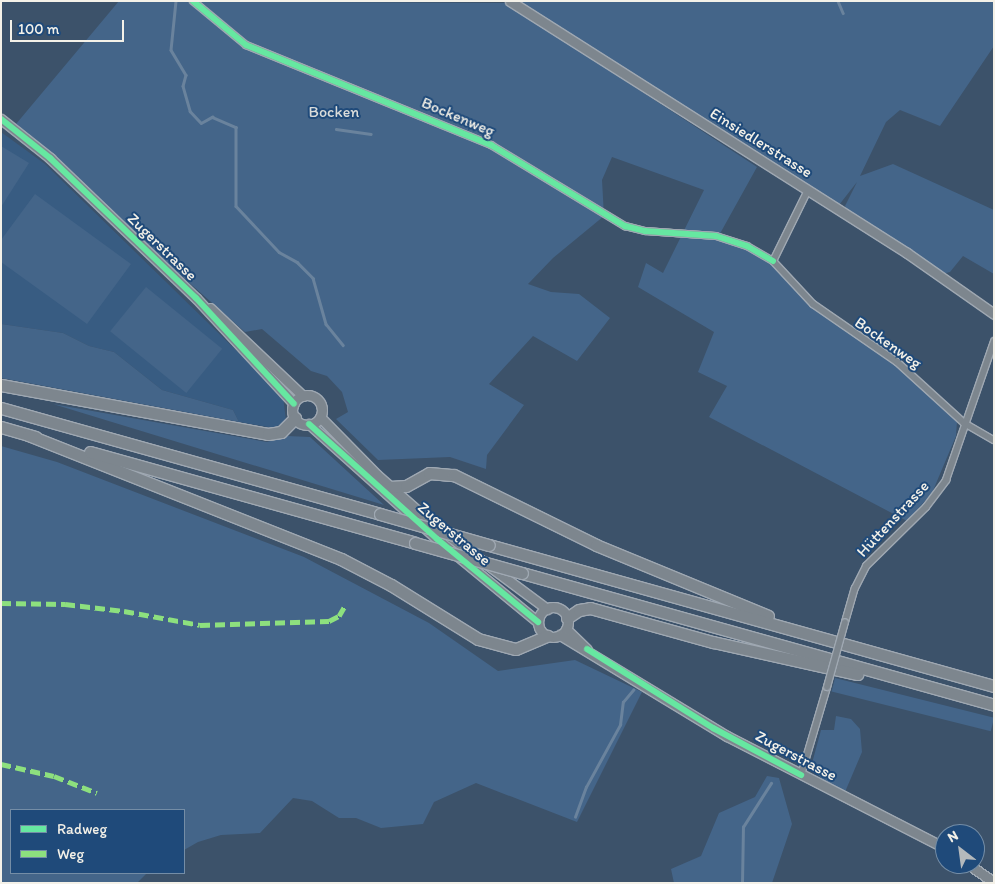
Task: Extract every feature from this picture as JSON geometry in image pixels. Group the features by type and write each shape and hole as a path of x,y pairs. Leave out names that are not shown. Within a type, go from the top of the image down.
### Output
{"highway":[{"path":"1,385 268,434 281,432 295,418"},
{"path":"1,408 994,686"},
{"path":"1,427 994,705"},
{"path":"28,435 341,558 391,585 478,640 516,649 547,636"},
{"path":"390,487 406,486 429,473 454,475 633,561 825,639"},
{"path":"564,627 579,610 590,608 713,642 965,697"}],"main road":[{"name":"Einsiedlerstrasse","path":"510,1 907,253 994,314"},
{"name":"Zugerstrasse","path":"1,119 50,158 196,298 294,404"},
{"name":"Zugerstrasse","path":"196,298 207,305 303,396 311,396 319,401 322,408 320,417 390,487 502,578 547,609 561,610 564,627 587,649 702,721 801,775 935,843"},
{"path":"295,418 294,404 303,396"},
{"path":"309,424 320,417"},
{"name":"Zugerstrasse","path":"295,418 309,424 437,539 538,622 540,630 547,636"},
{"path":"538,622 547,609"},
{"path":"547,636 564,627"},
{"path":"982,874 994,882"}],"street":[{"name":"Bockenweg","path":"194,1 246,45 491,145 625,226 645,231 716,236 747,246 773,261 812,304 896,362 964,423 994,440"},
{"path":"773,261 808,190"},
{"name":"Hüttenstrasse","path":"801,775 855,588 866,566 940,489 949,473 964,423 994,341"}],"shaded area":[{"path":"1,132 45,164 283,396 286,421 274,428 239,422 233,410 162,390 114,352 89,346 63,333 1,324"}],"green space":[{"name":"Bocken","path":"119,1 506,3 757,167 717,239 745,248 772,264 809,305 892,362 957,421 956,436 932,493 907,521 709,417 727,386 698,372 714,332 638,287 646,263 663,273 704,190 612,157 602,180 604,216 553,258 528,284 551,292 579,294 610,318 577,361 533,336 489,384 524,405 487,455 486,469 450,457 378,460 336,419 348,412 342,392 327,376 311,371 262,329 245,332 74,181 11,130"},
{"path":"507,1 994,1 994,46 940,126 900,110 886,122 860,176 893,164 994,210 994,274 963,256 950,272 942,274 847,210 845,206 857,182 839,205"},
{"path":"1,146 29,163 1,207"},
{"path":"35,194 131,264 87,324 1,262 1,240"},
{"path":"146,287 222,349 186,393 110,331"},
{"path":"1,324 63,333 89,346 114,352 162,390 233,410 239,422 1,378"},
{"path":"53,404 267,442 287,436 310,437 384,505"},
{"path":"1,446 57,462 304,557 429,623 498,671 575,660 642,692 577,822 476,783 434,802 423,824 381,828 356,818 339,818 312,801 293,798 260,833 221,835 198,842 185,849 185,809 10,809 10,874 146,874 137,883 1,883"},
{"path":"835,678 994,718 991,731 832,692"},
{"path":"836,716 851,719 860,729 862,752 845,792 826,783 811,767 821,730 834,730"},
{"path":"767,776 779,778 792,824 772,883 674,883 671,869 701,856 719,813 755,797"}],"waterway":[{"path":"176,1 171,50 186,75 183,86 190,111 201,123 212,117 236,127 236,206 279,252 297,262 313,278 326,324 343,345"},
{"path":"838,1 843,13"},
{"path":"336,129 371,134"},
{"path":"575,817 586,787 620,725 623,702 633,690"},
{"path":"742,883 743,827 771,783"}],"marked path":[{"path":"1,603 65,604 124,611 200,625 329,621 339,616 346,604"},
{"path":"1,764 54,776 97,793"}],"cycle path":[{"path":"193,1 246,45 491,145 625,226 645,231 716,236 747,246 773,261"},
{"path":"1,119 50,158 196,298 294,404"},
{"path":"309,424 437,539 538,622"},
{"path":"587,649 713,728 801,775"}]}
